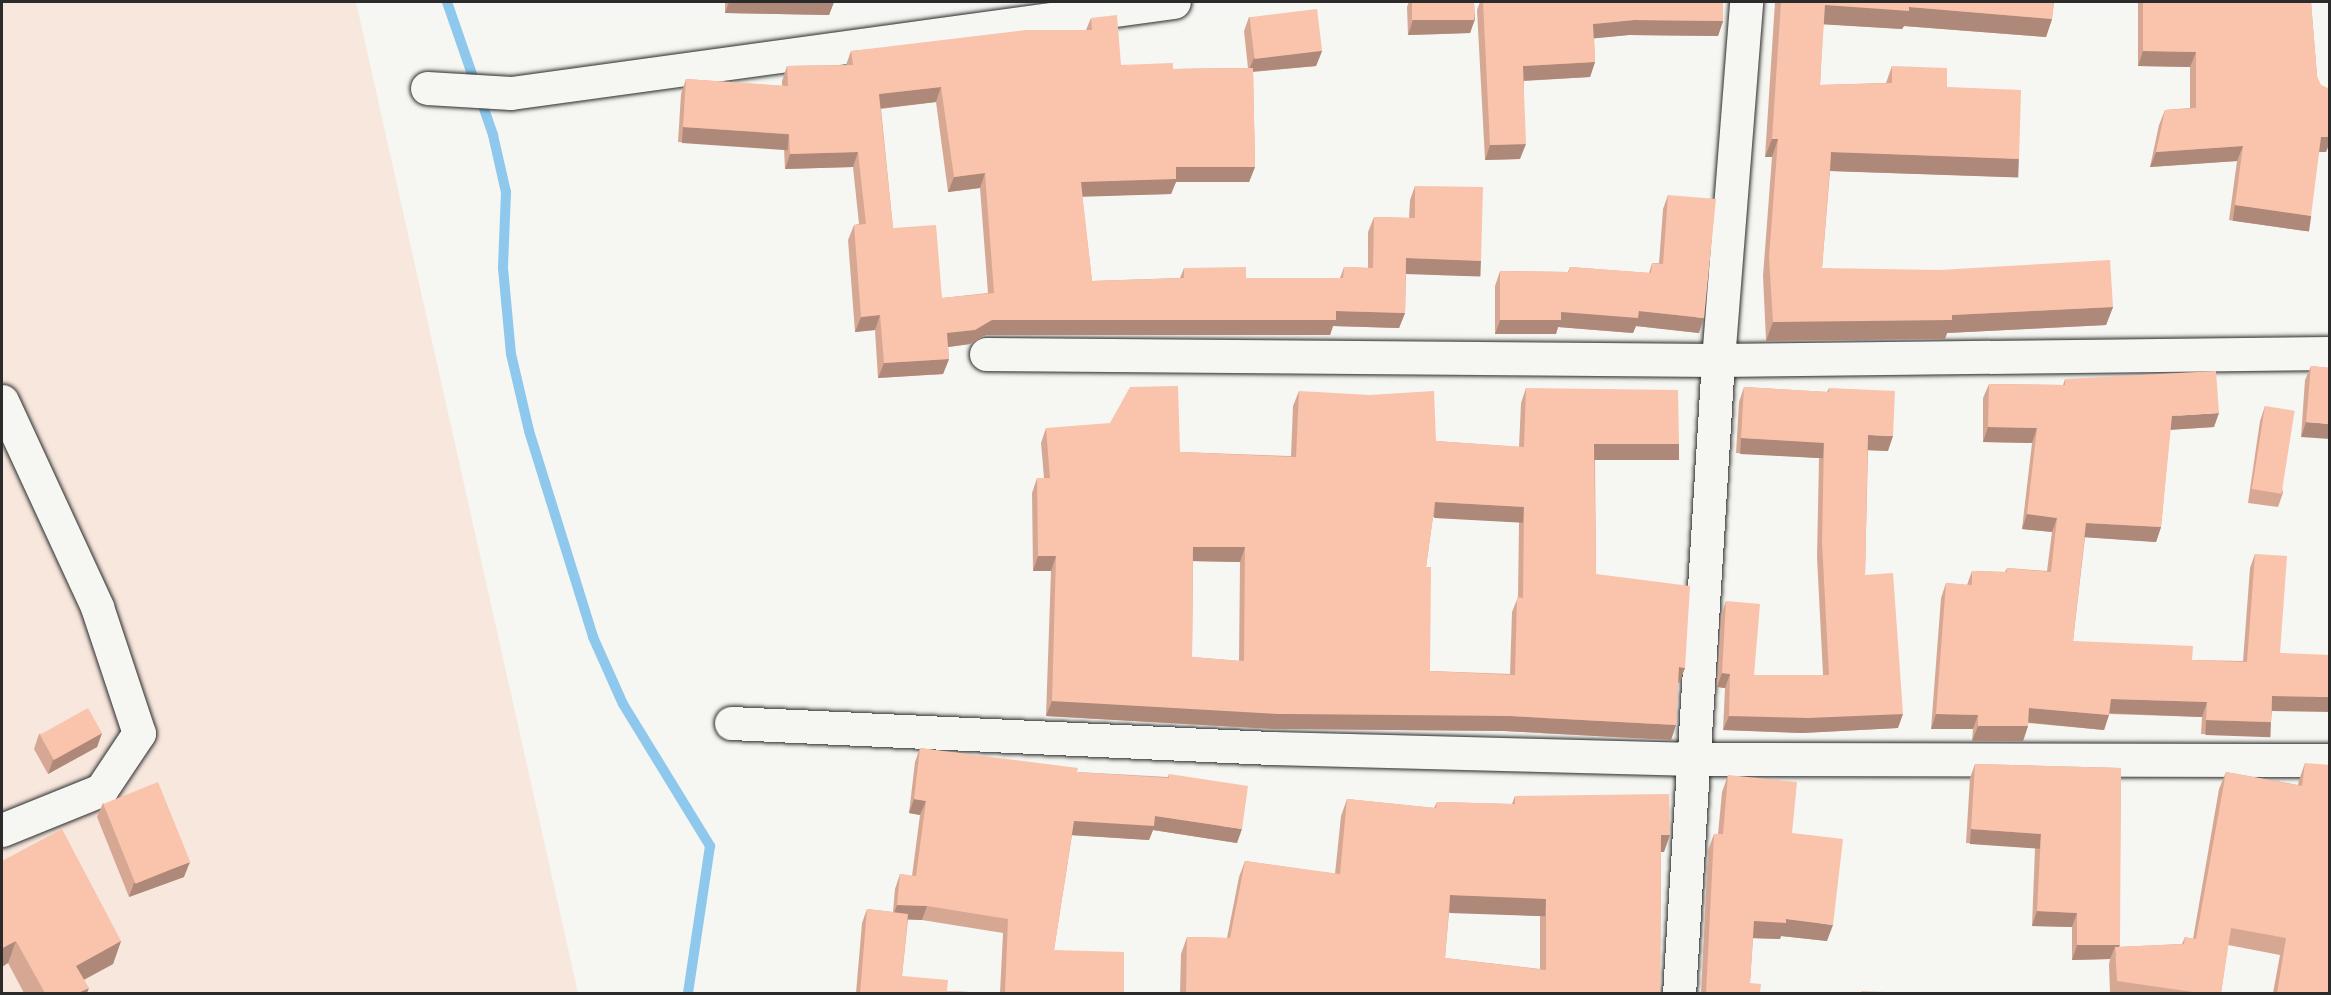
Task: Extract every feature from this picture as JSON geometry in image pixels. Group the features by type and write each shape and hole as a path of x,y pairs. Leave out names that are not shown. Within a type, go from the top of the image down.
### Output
{"street":[{"path":"427,88 511,93 1174,2"},
{"path":"1679,993 1718,360 1746,2"},
{"path":"2322,2 2330,89"},
{"path":"986,354 1718,360 2330,353"},
{"path":"2,401 97,607 139,733 101,790 2,830"},
{"path":"731,723 1272,748 1695,759 2330,760"}],"shaded area":[{"path":"2,2 356,2 578,993 2,994"}],"building":[{"path":"1412,2 1474,2 1474,20 1412,20"},
{"path":"1483,2 1723,2 1723,21 1634,20 1593,24 1595,62 1523,66 1526,144 1490,145"},
{"path":"1781,2 2054,2 2052,19 1909,7 1909,11 1825,5 1820,85 1892,83 1892,66 1947,68 1947,87 2021,90 2019,159 1831,152 1822,268 1940,270 2110,260 2113,307 1952,315 1952,320 1773,322 1769,257 1778,139 1772,139"},
{"path":"2143,2 2311,2 2317,76 2321,85 2330,89 2330,137 2321,137 2311,216 2235,205 2243,146 2156,152 2165,110 2196,108 2196,52 2143,51"},
{"path":"1317,9 1322,51 1255,59 1250,17"},
{"path":"1117,15 1121,65 1173,63 1173,69 1253,68 1255,167 1176,167 1176,179 1081,182 1092,281 1184,278 1184,268 1246,267 1246,278 1343,278 1344,267 1373,268 1374,217 1415,218 1415,186 1483,187 1481,261 1406,258 1405,313 1336,311 1336,320 992,320 975,330 947,333 949,359 884,363 880,315 861,317 854,225 866,224 858,152 790,154 789,134 683,127 686,79 788,86 787,66 853,65 851,51 1026,30 1092,30 1091,18","holes":["941,87 954,177 985,173 994,293 942,298 936,225 893,228 879,94"]},
{"path":"1668,195 1716,199 1704,318 1639,311 1638,318 1561,312 1561,320 1500,320 1500,271 1569,272 1570,267 1651,273 1652,263 1663,264"},
{"path":"2311,366 2330,368 2330,424 2306,422"},
{"path":"2216,371 2219,413 2172,416 2161,527 2086,523 2073,641 2193,646 2192,660 2247,662 2255,554 2287,556 2280,653 2330,655 2330,697 2272,696 2271,722 2206,720 2207,702 2111,699 2109,715 2029,708 2028,726 1978,726 1978,715 1936,714 1946,583 1972,585 1972,571 2007,572 2007,568 2051,572 2057,518 2027,514 2037,428 1988,427 1989,384 2065,385 2065,379"},
{"path":"1178,386 1180,452 1296,457 1299,391 1370,395 1434,391 1436,441 1524,447 1526,388 1678,390 1679,444 1594,444 1596,574 1690,586 1685,668 1679,667 1676,725 1510,716 1278,714 1052,701 1056,556 1038,556 1037,478 1050,478 1046,428 1110,423 1130,387","holes":["1435,502 1524,507 1523,598 1517,597 1515,675 1430,671 1431,567 1426,567","1193,547 1245,547 1244,661 1192,657"]},
{"path":"1744,387 1829,392 1829,388 1895,391 1893,436 1868,435 1865,575 1893,573 1903,714 1808,718 1729,716 1730,674 1722,673 1726,601 1760,604 1754,675 1829,675 1822,542 1824,443 1741,438"},
{"path":"2265,406 2295,411 2281,494 2252,489"},
{"path":"88,708 102,733 54,760 40,735"},
{"path":"920,748 1078,768 1077,772 1169,778 1169,774 1248,786 1242,829 1155,816 1154,826 1074,821 1054,950 1124,952 1124,993 1005,993 1008,919 927,906 897,905 900,874 916,876 926,801 914,799"},
{"path":"2305,763 2330,765 2330,993 2277,993 2286,938 2231,928 2221,993 2200,993 2117,981 2115,947 2184,944 2185,937 2196,939 2226,772 2302,786"},
{"path":"1975,764 2121,768 2120,945 2077,945 2077,913 2037,911 2041,834 1971,829"},
{"path":"1728,775 1797,782 1792,833 1843,839 1833,925 1786,919 1786,923 1754,921 1750,983 1761,984 1760,993 1706,993 1714,834 1723,834"},
{"path":"158,782 190,862 136,884 103,804"},
{"path":"1669,794 1670,835 1661,835 1660,993 1186,993 1187,937 1230,938 1245,861 1340,874 1347,799 1436,808 1437,802 1515,804 1515,796","holes":["1450,895 1546,899 1546,970 1445,958"]},
{"path":"62,829 121,941 76,966 89,988 78,993 45,993 16,941 2,948 2,861"},
{"path":"867,909 908,914 902,976 948,980 947,991 993,993 860,993"},
{"path":"1861,991 1909,993 1861,993"}],"waterway":[{"path":"447,2 493,135 506,192 503,268 511,354 529,431 593,637 623,704 710,846 688,994"}]}
